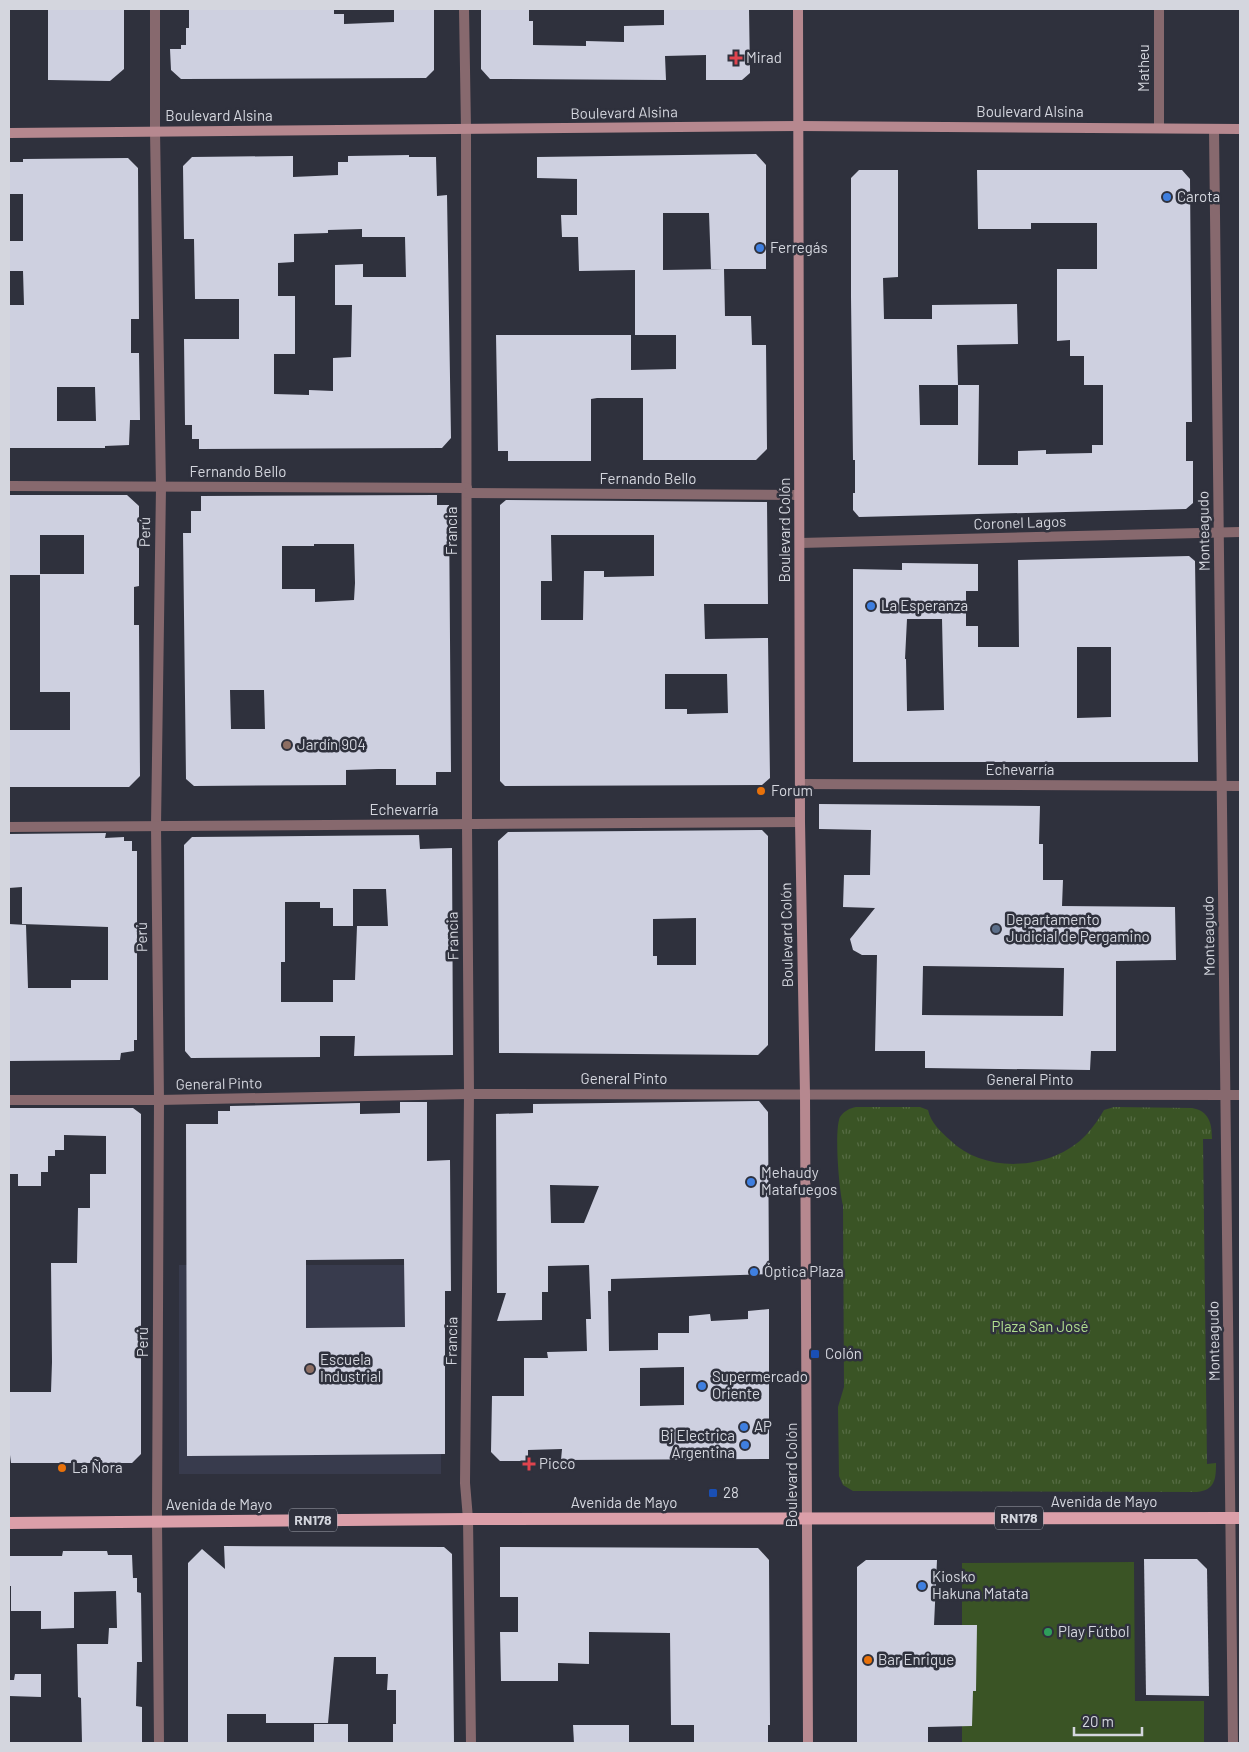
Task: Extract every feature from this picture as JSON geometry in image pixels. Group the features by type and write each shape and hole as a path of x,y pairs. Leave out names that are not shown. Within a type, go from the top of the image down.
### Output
{"main road":[{"name":"Boulevard Colón","path":"798,9 800,822 805,1094 808,1743"},
{"name":"Boulevard Alsina","path":"9,133 799,126 1240,129"},
{"name":"Avenida de Mayo","path":"9,1523 468,1519 1235,1518"}],"street":[{"name":"Perú","path":"155,9 155,131 161,487 156,826 159,1100 159,1743"},
{"name":"Francia","path":"464,9 469,1094 465,1483 468,1519 471,1743"},
{"name":"Matheu","path":"1159,9 1159,128"},
{"name":"Monteagudo","path":"1214,129 1220,532 1221,786 1235,1518 1233,1743"},
{"name":"Fernando Bello","path":"9,486 800,495"},
{"name":"Coronel Lagos","path":"800,543 1240,532"},
{"name":"Echevarría","path":"800,784 1240,786"},
{"name":"Echevarría","path":"9,827 800,822"},
{"name":"General Pinto","path":"9,1100 159,1100 469,1094 1240,1095"}],"shaded area":[{"name":"Escuela Industrial","path":"179,1265 442,1265 441,1474 179,1474"}],"green space":[{"name":"Plaza San José","path":"856,1107 920,1107 928,1110 931,1119 939,1130 965,1151 981,1159 1019,1164 1038,1161 1072,1147 1086,1135 1104,1110 1114,1107 1192,1108 1206,1115 1210,1123 1212,1139 1203,1139 1207,1464 1216,1463 1215,1479 1208,1489 1197,1492 853,1491 843,1485 839,1476 838,1407 844,1387 843,1205 837,1134 840,1117 847,1110"},
{"name":"Play Fútbol","path":"1134,1562 1135,1701 1204,1701 1204,1743 962,1743 962,1563"}],"building":[{"path":"48,9 124,9 124,69 110,81 48,80"},
{"path":"189,9 334,9 334,14 344,14 344,24 394,22 394,9 434,9 434,70 426,78 181,79 171,70 170,49 181,49 181,45 186,45 186,28 189,28"},
{"path":"481,9 529,9 529,21 533,21 533,45 586,46 586,41 624,42 624,26 664,25 664,9 749,9 750,73 742,80 706,80 706,55 665,56 666,80 490,79 481,69"},
{"path":"756,154 766,165 766,269 724,269 725,316 751,316 752,345 766,345 767,449 756,460 643,460 643,398 591,399 591,461 508,461 508,451 498,451 496,335 631,335 631,370 676,369 676,335 635,335 635,270 579,271 578,237 562,237 561,215 577,215 577,179 537,178 537,157","holes":["663,213 709,213 711,269 724,269 663,270"]},
{"path":"409,155 409,157 436,157 437,196 447,195 451,438 442,448 199,449 199,439 192,439 192,425 185,425 184,339 239,339 239,299 195,299 194,239 184,239 183,166 192,157 293,156 293,177 338,175 338,162 348,162 348,156","holes":["362,229 362,237 405,237 406,277 363,277 363,264 335,265 335,305 352,305 351,357 333,358 333,391 309,390 309,395 274,394 274,354 295,354 295,296 278,296 278,263 294,262 294,234"]},
{"path":"128,158 138,168 139,319 131,319 131,353 139,353 140,420 130,420 129,445 105,446 105,448 9,448 9,305 24,305 23,271 9,271 9,241 23,241 23,194 9,194 9,162 23,162 23,159","holes":["57,387 95,387 96,421 57,421"]},
{"path":"859,170 898,170 898,277 883,278 884,319 932,319 932,305 1017,304 1018,344 957,345 958,385 979,385 978,465 1018,465 1018,451 1046,450 1046,454 1092,453 1092,445 1103,445 1103,385 1084,385 1084,356 1070,356 1070,340 1057,341 1057,269 1097,269 1097,223 1031,223 1031,229 978,229 977,170 1182,170 1190,179 1192,422 1186,422 1186,461 1193,461 1193,503 1186,509 859,517 853,510 855,460 853,460 851,178","holes":["919,385 958,385 958,425 920,425"]},
{"path":"9,495 127,495 139,506 139,586 134,587 134,625 139,625 140,776 129,787 9,787 9,730 70,730 70,692 40,692 40,575 9,575","holes":["40,535 84,535 84,574 40,574"]},
{"path":"437,495 437,505 449,505 451,772 436,772 436,785 396,785 396,769 346,770 346,785 194,786 186,779 183,533 191,533 191,511 201,511 201,496","holes":["314,544 354,544 354,600 315,602 315,589 282,589 282,546 314,546","230,690 264,690 265,729 231,729"]},
{"path":"506,500 767,502 768,604 704,604 705,639 768,638 770,778 762,785 505,786 500,781 500,505","holes":["551,535 654,535 654,576 604,577 604,571 584,571 583,620 541,620 541,581 552,581","665,674 727,674 728,713 687,714 687,709 665,709"]},
{"path":"1189,556 1195,561 1198,762 853,762 853,569 902,570 902,563 978,564 978,591 966,591 966,626 978,626 978,647 1019,647 1018,560","holes":["907,619 942,619 944,710 907,711 905,659","1077,647 1111,647 1111,717 1077,718"]},
{"path":"819,804 1040,806 1039,844 1043,844 1043,880 1063,880 1062,906 1175,907 1176,960 1116,961 1116,1051 1091,1051 1090,1070 925,1068 925,1051 875,1051 877,955 862,955 853,950 850,939 875,908 843,907 844,875 870,875 871,830 819,829","holes":["923,966 1064,968 1063,1016 922,1015"]},
{"path":"762,830 768,836 768,1045 758,1055 499,1053 498,841 508,832","holes":["696,918 696,965 657,965 657,956 653,956 653,919"]},
{"path":"106,833 105,838 124,837 124,841 132,841 132,851 137,851 137,1040 134,1040 134,1051 121,1053 120,1060 9,1061 9,924 26,925 28,988 71,988 71,980 108,980 108,927 22,924 22,887 9,888 9,834"},
{"path":"419,835 420,849 452,848 453,1055 354,1056 355,1036 320,1036 320,1057 191,1058 185,1051 184,845 192,837","holes":["353,889 386,889 388,926 357,926 355,980 333,980 333,1002 281,1002 281,962 285,962 285,902 320,902 320,908 333,908 333,926 353,926"]},
{"path":"759,1101 768,1112 769,1274 611,1279 611,1291 608,1291 609,1351 658,1350 658,1333 689,1333 689,1316 710,1314 711,1321 748,1319 748,1311 769,1309 769,1459 561,1460 562,1449 528,1450 528,1461 500,1461 491,1452 492,1396 524,1396 524,1358 548,1358 547,1352 587,1351 586,1319 591,1319 589,1265 548,1266 548,1292 542,1292 542,1320 497,1321 506,1293 497,1293 496,1114 533,1113 533,1104","holes":["550,1185 599,1186 584,1223 551,1223","684,1367 684,1405 640,1406 640,1368"]},
{"path":"400,1102 427,1102 427,1161 450,1160 451,1291 445,1291 445,1454 187,1456 186,1124 218,1124 218,1111 230,1111 230,1106 360,1103 360,1114 400,1113","holes":["404,1259 405,1327 306,1328 306,1260"]},
{"path":"9,1108 133,1108 141,1114 141,1454 132,1463 11,1463 9,1455 9,1392 51,1392 51,1263 77,1263 78,1208 90,1208 90,1174 106,1174 106,1136 64,1135 64,1150 55,1150 55,1156 48,1156 48,1172 41,1172 41,1186 18,1186 18,1174 9,1174"},
{"path":"224,1546 444,1547 452,1554 454,1743 393,1743 393,1724 396,1724 396,1690 387,1690 388,1674 376,1674 376,1657 334,1657 328,1723 266,1723 266,1714 227,1714 227,1743 188,1743 188,1563 202,1549 225,1569"},
{"path":"500,1547 758,1548 769,1560 770,1725 768,1725 768,1743 694,1743 694,1725 671,1725 670,1633 589,1632 589,1664 558,1663 558,1681 501,1681 500,1632 518,1632 518,1597 500,1597"},
{"path":"63,1551 107,1551 108,1555 132,1555 133,1578 137,1578 137,1592 141,1593 142,1662 137,1662 136,1706 142,1707 142,1743 82,1743 81,1698 78,1697 77,1644 108,1644 109,1628 117,1628 116,1591 74,1592 74,1628 41,1629 41,1611 11,1611 9,1556 62,1556"},
{"path":"1144,1559 1197,1559 1207,1569 1209,1696 1146,1695"},
{"path":"866,1560 937,1560 934,1625 977,1625 976,1691 973,1691 972,1726 928,1727 928,1743 857,1743 857,1567"},
{"path":"15,1674 41,1674 41,1697 9,1696 9,1680 14,1680"},
{"path":"314,1724 348,1724 348,1743 314,1743"},
{"path":"573,1725 629,1725 629,1743 574,1743"}],"place":[{"name":"Mirad","path":"736,58"},
{"name":"Carota","path":"1167,197"},
{"name":"Ferregás","path":"760,248"},
{"name":"La Esperanza","path":"871,606"},
{"name":"Jardín 904","path":"287,745"},
{"name":"Forum","path":"761,791"},
{"name":"Departamento Judicial de Pergamino","path":"996,929"},
{"name":"Mehaudy Matafuegos","path":"751,1182"},
{"name":"Óptica Plaza","path":"754,1272"},
{"name":"Colón","path":"815,1354"},
{"name":"Escuela Industrial","path":"310,1369"},
{"name":"Supermercado Oriente","path":"702,1386"},
{"name":"AP","path":"744,1427"},
{"name":"Bj Electrica Argentina","path":"745,1445"},
{"name":"Picco","path":"529,1464"},
{"name":"La Ñora","path":"62,1468"},
{"name":"28","path":"713,1493"},
{"name":"Kiosko Hakuna Matata","path":"922,1586"},
{"name":"Play Fútbol","path":"1048,1632"},
{"name":"Bar Enrique","path":"868,1660"}]}
